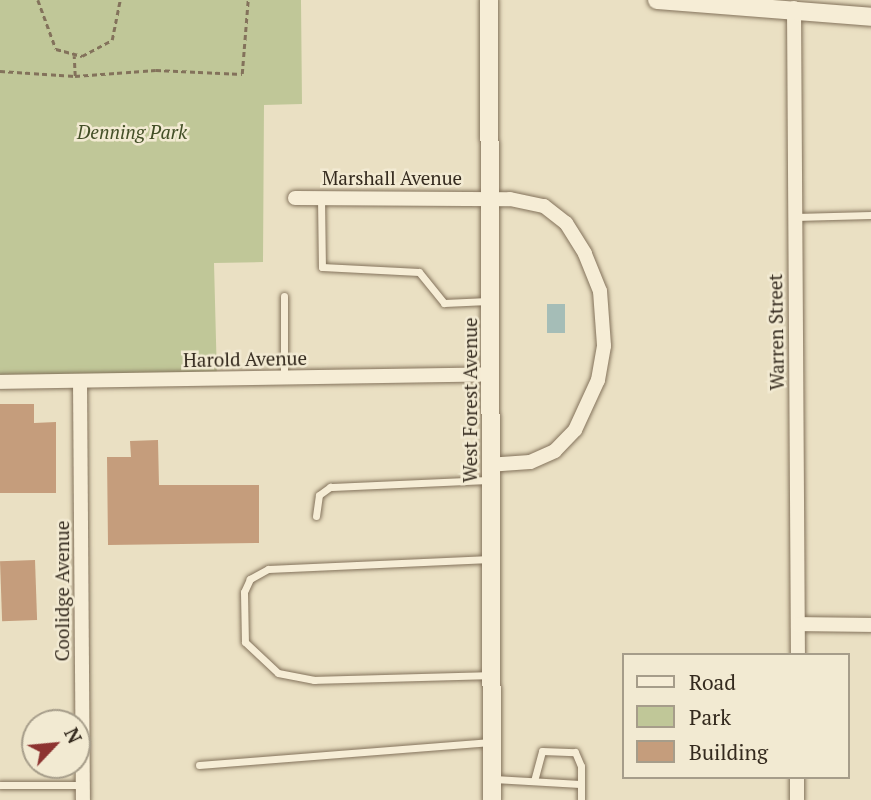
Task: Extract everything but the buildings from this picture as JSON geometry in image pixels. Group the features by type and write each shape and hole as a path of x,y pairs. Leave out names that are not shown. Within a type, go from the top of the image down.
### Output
{"street":[{"name":"West Forest Avenue","path":"489,0 492,800"},
{"path":"660,0 794,8 871,17"},
{"name":"Warren Street","path":"794,8 798,653"},
{"name":"Marshall Avenue","path":"295,198 490,198 535,202 566,223 596,278 604,332 598,380 569,438 539,459 491,472"},
{"name":"Harold Avenue","path":"0,382 490,374"},
{"name":"Coolidge Avenue","path":"80,381 83,792"},
{"path":"798,624 871,625"},
{"path":"797,779 797,800"}],"lane":[{"path":"321,197 322,267 419,272 444,303 490,301"},
{"path":"794,217 871,215"},
{"path":"284,296 284,378"},
{"path":"316,516 319,495 330,487 491,472"},
{"path":"491,559 268,569 250,579 244,592 245,642 278,673 314,680 492,675"},
{"path":"199,765 492,742"},
{"path":"534,781 542,751 575,752 581,766 581,800"},
{"path":"492,779 580,783"},
{"path":"0,785 83,792"}],"path":[{"path":"38,0 56,49 74,56 82,56 111,40 120,0"},
{"path":"0,71 75,76 156,71 242,74 248,0"},
{"path":"74,56 75,76"}],"green space":[{"name":"Denning Park","path":"0,0 301,0 302,104 264,105 263,262 214,263 217,379 0,382"}],"water":[{"path":"547,304 565,304 565,333 547,333"}]}
